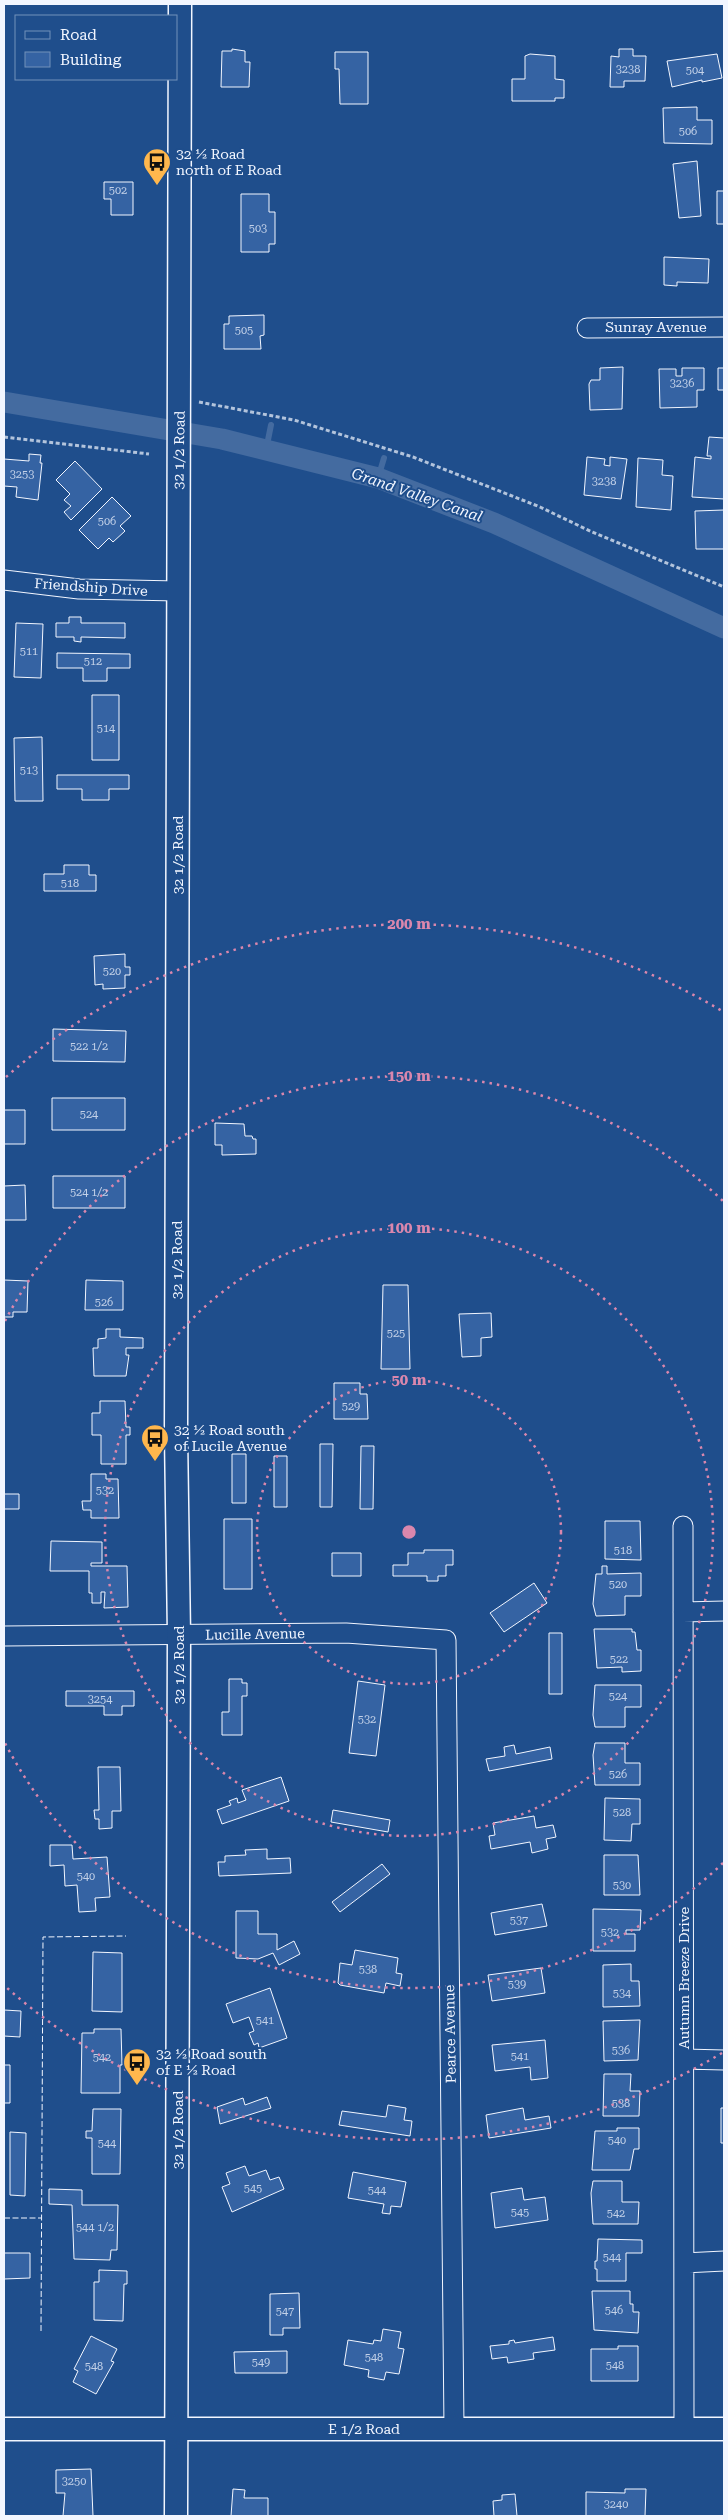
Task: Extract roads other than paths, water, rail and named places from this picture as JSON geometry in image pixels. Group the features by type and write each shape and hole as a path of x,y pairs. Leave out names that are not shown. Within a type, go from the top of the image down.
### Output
{"street":[{"name":"32 1/2 Road","path":"176,2516 179,1635 176,1435 180,4"},
{"name":"Sunray Avenue","path":"587,328 724,327"},
{"name":"Friendship Drive","path":"4,580 79,589 178,591"},
{"name":"Autumn Breeze Drive","path":"683,1526 684,2429"},
{"path":"683,1612 724,1611"},
{"name":"Lucille Avenue","path":"4,1636 346,1633 446,1640"},
{"name":"Pearce Avenue","path":"446,1640 454,2428"},
{"path":"684,2059 724,2060"},
{"path":"684,2263 724,2261"},
{"name":"E 1/2 Road","path":"4,2429 724,2429"}],"waterway":[{"name":"Grand Valley Canal","path":"4,402 222,439 378,478 494,523 724,628"},
{"path":"266,450 271,425"},
{"path":"378,478 384,458"}],"place":[{"name":"32 ½ Road north of E Road","path":"157,186"},
{"name":"32 ½ Road south of Lucile Avenue","path":"155,1462"},
{"name":"32 ½ Road south of E ½ Road","path":"137,2086"}]}
